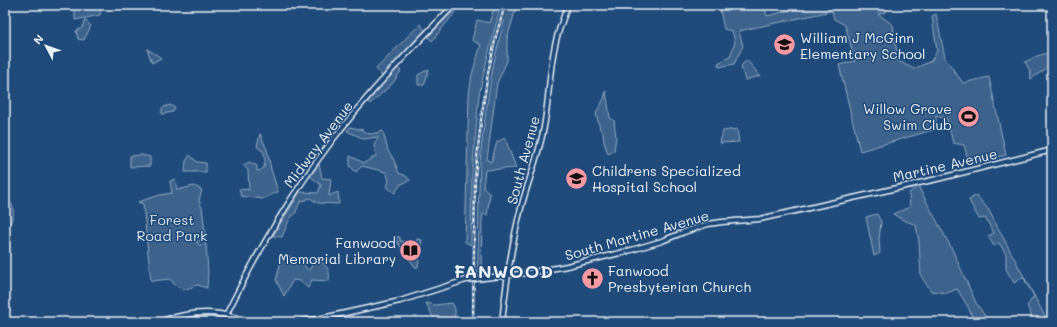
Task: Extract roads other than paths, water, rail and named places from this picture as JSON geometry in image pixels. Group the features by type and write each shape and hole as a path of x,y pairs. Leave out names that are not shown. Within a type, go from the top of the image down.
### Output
{"main road":[{"name":"Midway Avenue","path":"226,315 242,282 268,236 291,198 327,147 354,112 454,5"},
{"name":"South Avenue","path":"502,322 507,276 520,212 539,150 544,126 555,47 558,33 568,5"},
{"name":"Martine Avenue","path":"842,200 937,179 1052,150"},
{"name":"South Martine Avenue","path":"298,322 400,301 466,280 507,276 560,268 662,241 708,224 760,219 842,200"},
{"path":"159,322 180,316 199,313 226,315 254,322"}],"railway":[{"path":"473,322 475,177 488,73 496,36 505,5"}],"place":[{"name":"William J McGinn Elementary School","path":"784,45"},
{"name":"Willow Grove Swim Club","path":"968,116"},
{"name":"Childrens Specialized Hospital School","path":"577,178"},
{"name":"Fanwood Memorial Library","path":"411,250"},
{"name":"Fanwood Presbyterian Church","path":"592,278"}],"district":[{"name":"FANWOOD","path":"504,271"}],"park label":[{"name":"Forest Road Park","path":"172,228"}]}
